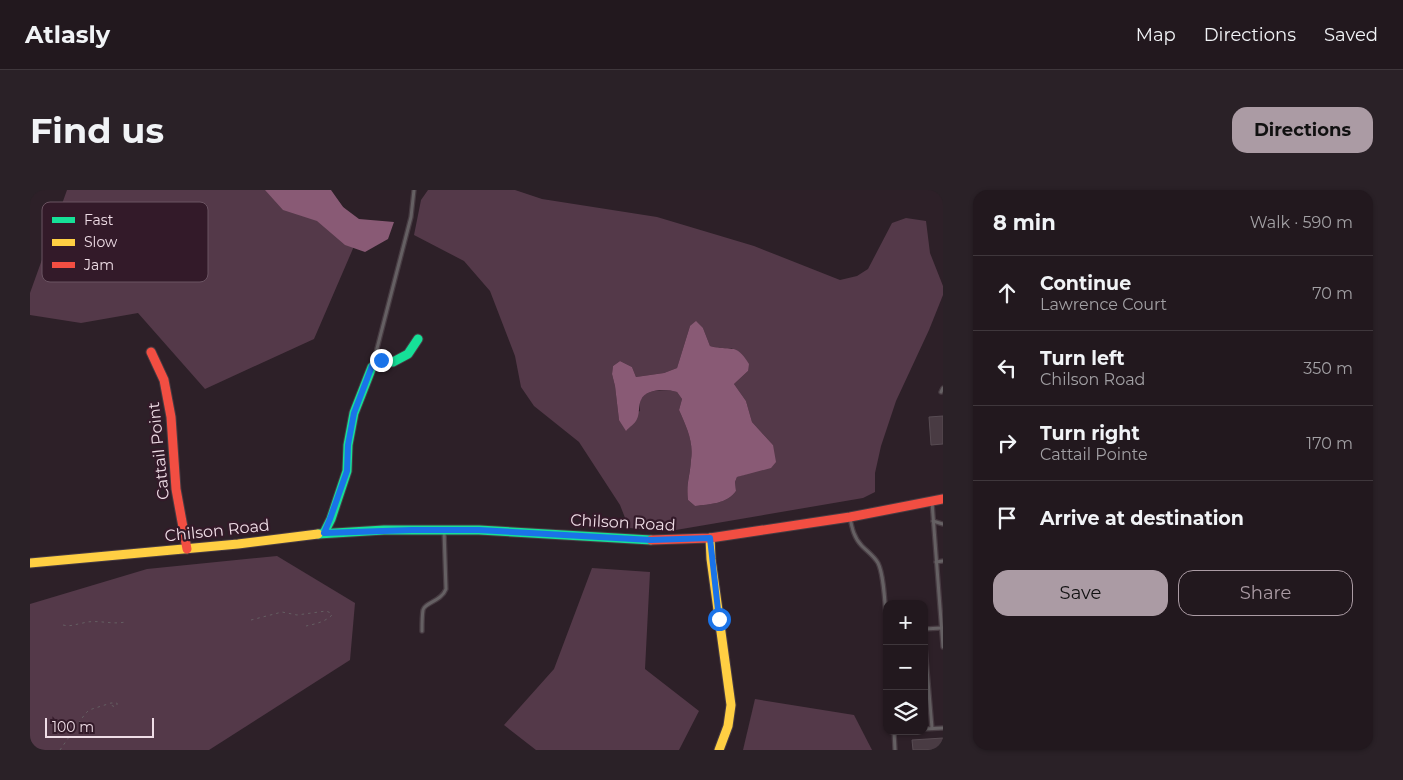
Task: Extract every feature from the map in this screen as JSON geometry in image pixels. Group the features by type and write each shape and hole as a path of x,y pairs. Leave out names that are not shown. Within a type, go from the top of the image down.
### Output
{"street":[{"path":"324,533 347,471 348,445 354,413 372,366 381,360 393,362 408,354 418,339"},
{"name":"Cattail Point","path":"151,352 164,380 172,417 176,489 187,549"},
{"name":"Chilson Road","path":"30,562 238,544 324,533 384,530 479,530 651,540 710,538 850,518 943,499"},
{"path":"710,538 711,558 731,705 728,726 719,750"}],"lane":[{"path":"372,366 411,216 414,190"},
{"path":"941,392 943,388"},
{"path":"932,501 943,647"},
{"path":"850,518 857,539 872,554 881,571 884,600"},
{"path":"933,522 943,524"},
{"path":"422,631 423,608 444,595 446,589 444,530"},
{"path":"936,562 943,561"},
{"path":"928,629 942,628"},
{"path":"925,645 932,728"},
{"path":"928,728 943,728"},
{"path":"894,735 895,750"}],"path":[{"path":"251,620 282,612 297,615 326,611 332,615 317,624 306,626"},
{"path":"63,625 125,622"},
{"path":"60,750 85,714 94,708 111,703 117,703 115,706 109,704"}],"shaded area":[{"path":"67,190 330,190 361,230 314,339 205,389 138,313 81,323 30,315 30,293 42,260 42,282 208,282 208,202 63,202"},
{"path":"265,190 331,190 343,207 359,219 394,222 388,239 365,252 345,245 317,221 283,210"},
{"path":"428,190 515,190 542,199 657,217 754,246 840,280 857,276 868,269 892,223 906,218 926,221 930,253 943,286 943,295 896,401 881,446 875,473 875,492 863,498 670,531 629,528 620,505 579,442 534,406 521,387 515,356 490,291 464,261 414,235 421,200","holes":["690,326 703,328 710,346 732,348 748,371 734,384 746,401 752,422 773,445 749,473 737,477 735,482 736,491 728,499 718,503 695,506 688,500 687,489 692,453 689,434 679,410 682,399 677,392 673,391 650,392 642,397 640,411 619,420 612,374 613,366 620,361 632,367 636,377 664,373 677,368"]},
{"path":"696,321 703,328 710,346 736,350 740,352 749,364 748,371 734,384 746,401 752,422 773,445 776,462 771,468 737,477 735,482 736,491 728,499 718,503 695,506 688,500 687,489 692,453 689,434 679,410 682,399 677,392 673,391 657,390 647,393 641,400 636,421 626,431 619,420 612,374 613,366 620,361 632,367 636,377 664,373 677,368 690,326"},
{"path":"277,556 355,603 350,660 209,750 30,750 30,604 147,569"},
{"path":"592,568 650,572 645,669 699,711 679,750 536,750 504,725 554,669"},
{"path":"755,699 854,715 872,750 743,750"}],"building":[{"path":"943,416 943,444 931,445 929,417"},
{"path":"943,738 943,750 913,750 912,740"}],"traffic: fast":[{"path":"324,533 331,519 347,471 348,445 354,413 372,367 381,360 393,362 408,354 418,339"},
{"path":"318,534 384,530 479,530 651,540"}],"traffic: slow":[{"path":"30,563 238,544 318,534"},
{"path":"710,538 711,559 731,705 728,726 719,750"}],"traffic: jam":[{"path":"151,352 164,380 171,417 176,489 187,549"},
{"path":"651,540 710,538 850,517 943,499"}],"route":[{"path":"381,360 372,366 354,413 348,445 347,471 324,533 384,530 479,530 670,541 710,538 719,619"}]}
